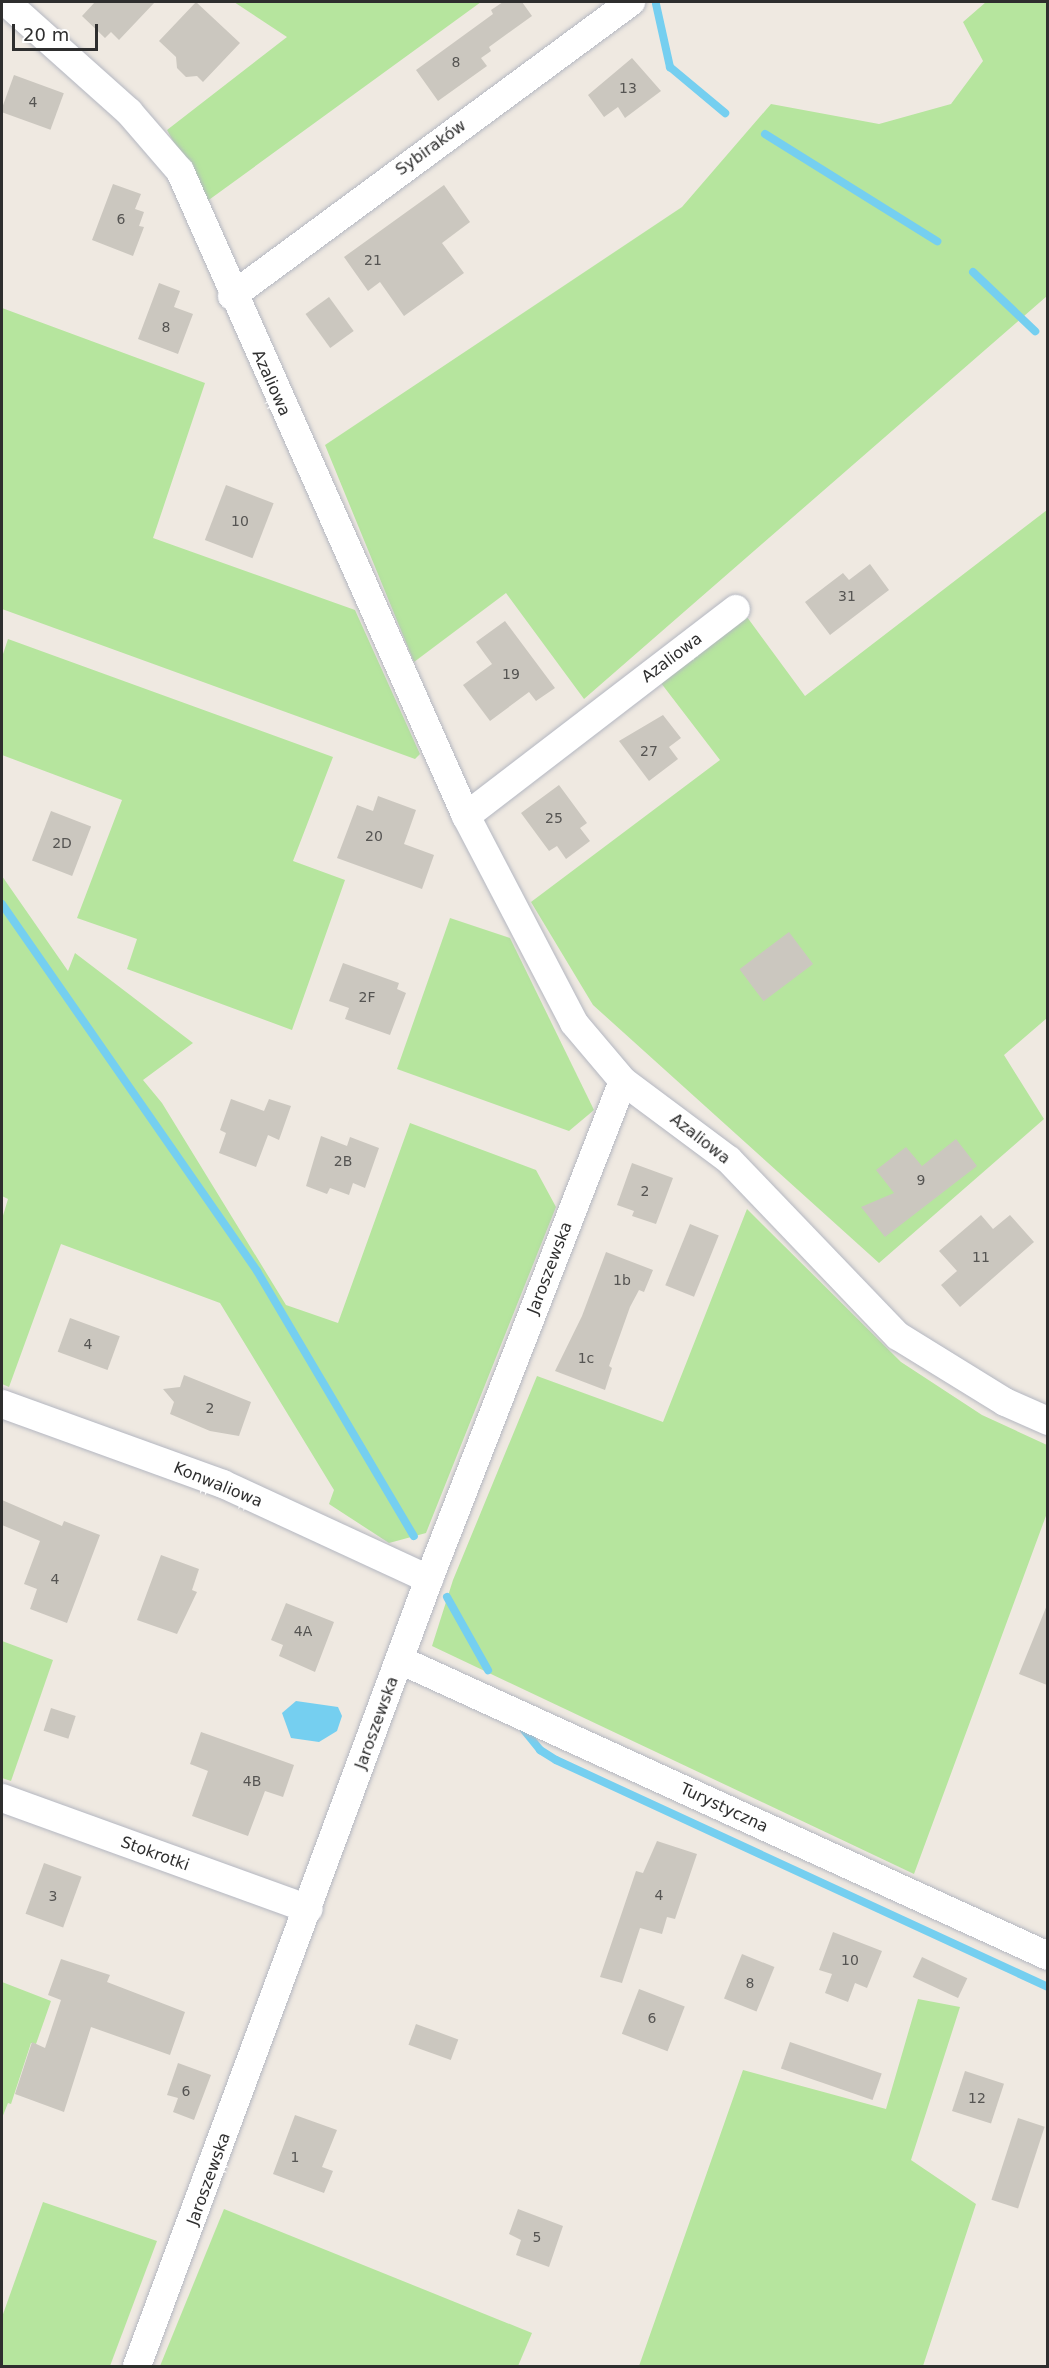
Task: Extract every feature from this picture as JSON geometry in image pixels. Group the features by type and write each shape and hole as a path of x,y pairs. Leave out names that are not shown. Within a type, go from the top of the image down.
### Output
{"street":[{"name":"Azaliowa","path":"6,2 129,112 180,171 232,296 466,816 574,1023 623,1081 729,1160 897,1336 1005,1402 1047,1421"},
{"name":"Sybiraków","path":"232,296 631,2"},
{"name":"Azaliowa","path":"466,816 736,609"},
{"name":"Jaroszewska","path":"137,2367 309,1909 429,1579 623,1081"},
{"name":"Konwaliowa","path":"2,1404 223,1484 429,1579"},
{"name":"Turystyczna","path":"400,1660 1047,1956"},
{"name":"Stokrotki","path":"2,1798 309,1909"}],"green space":[{"path":"234,2 481,2 206,202 167,130 287,37"},
{"path":"986,2 1047,2 1047,296 584,699 506,593 414,662 325,445 682,207 771,104 879,124 951,104 983,61 963,22"},
{"path":"2,308 205,383 153,538 355,610 420,754 415,759 2,609"},
{"path":"1047,510 1047,1018 1004,1055 1044,1119 879,1263 593,1005 531,902 720,760 661,683 747,617 805,696"},
{"path":"8,639 333,757 293,861 345,880 292,1030 127,969 137,939 77,918 122,800 2,755 2,657"},
{"path":"2,876 68,971 75,953 193,1043 143,1080 162,1103 286,1305 338,1323 410,1123 536,1170 556,1207 426,1533 389,1543 329,1504 334,1490 220,1303 61,1244 9,1387 2,1384 2,1219 8,1199 2,1196"},
{"path":"450,918 510,938 594,1110 569,1131 397,1069"},
{"path":"747,1209 901,1362 982,1415 1047,1445 1047,1513 914,1874 432,1646 453,1580 537,1376 663,1422"},
{"path":"2,1641 53,1660 11,1781 2,1778"},
{"path":"2,1982 51,2001 36,2044 31,2043 11,2104 8,2103 2,2118"},
{"path":"918,1999 960,2007 911,2160 976,2204 923,2366 639,2366 743,2070 886,2109"},
{"path":"43,2202 157,2241 110,2366 2,2366 2,2317"},
{"path":"224,2209 532,2333 518,2366 160,2366"}],"water":[{"path":"296,1701 338,1707 342,1716 337,1731 319,1742 291,1738 282,1713"}],"building":[{"path":"95,2 155,2 119,40 111,32 105,38 82,16"},
{"path":"196,2 240,43 203,82 197,76 186,77 177,68 176,57 159,41"},
{"path":"503,2 522,2 532,16 489,47 491,51 481,58 487,66 438,101 416,70 493,14 491,10"},
{"path":"632,58 661,91 625,118 618,107 604,117 588,95"},
{"path":"14,75 64,93 50,130 2,112"},
{"path":"113,184 141,194 135,209 144,212 139,226 144,227 133,256 92,240"},
{"path":"444,185 470,222 442,243 464,273 404,316 380,282 368,291 344,257"},
{"path":"159,283 180,291 174,307 193,314 178,354 138,339"},
{"path":"329,297 354,331 330,348 306,314"},
{"path":"226,485 274,503 252,558 205,540"},
{"path":"870,564 889,590 830,635 805,602 843,573 849,580"},
{"path":"505,621 555,688 536,701 529,692 490,721 463,685 492,664 476,642"},
{"path":"663,715 681,738 669,747 678,759 649,781 619,741"},
{"path":"559,785 587,823 580,828 590,841 566,859 557,846 549,851 521,813"},
{"path":"378,796 416,810 404,844 434,855 422,889 337,858 357,805 373,811"},
{"path":"51,811 91,826 72,876 32,860"},
{"path":"789,932 813,964 764,1001 739,969"},
{"path":"343,963 399,983 397,989 406,993 390,1035 345,1019 349,1008 329,1001"},
{"path":"231,1099 264,1111 269,1099 291,1106 279,1140 268,1135 256,1167 219,1153 226,1133 220,1130"},
{"path":"321,1136 347,1146 350,1137 379,1148 365,1188 353,1183 349,1195 330,1188 327,1194 306,1186"},
{"path":"956,1139 977,1166 885,1237 861,1207 894,1193 876,1170 906,1147 922,1166"},
{"path":"632,1163 673,1178 656,1224 632,1216 634,1211 617,1205"},
{"path":"981,1215 993,1229 1010,1215 1034,1242 960,1307 941,1285 957,1271 939,1251"},
{"path":"690,1224 719,1236 694,1297 665,1285"},
{"path":"606,1252 653,1270 644,1292 639,1290 630,1307 609,1366 612,1368 605,1390 555,1371 582,1316"},
{"path":"70,1318 120,1336 107,1370 58,1352"},
{"path":"184,1375 251,1402 239,1436 210,1431 170,1414 174,1402 163,1389 180,1387"},
{"path":"2,1500 62,1526 64,1521 100,1535 67,1623 30,1609 37,1589 24,1584 40,1541 2,1525"},
{"path":"161,1555 199,1569 192,1590 197,1592 177,1634 137,1620"},
{"path":"286,1603 334,1622 315,1672 279,1656 283,1645 271,1640"},
{"path":"1047,1605 1047,1685 1019,1674"},
{"path":"51,1708 76,1716 68,1739 44,1731"},
{"path":"201,1732 294,1765 283,1797 265,1791 248,1836 192,1816 208,1771 190,1764"},
{"path":"657,1841 697,1854 675,1919 667,1917 662,1934 640,1928 622,1983 600,1977 636,1871 643,1873"},
{"path":"44,1863 82,1877 63,1927 26,1914"},
{"path":"833,1932 882,1951 867,1988 855,1983 848,2002 825,1993 832,1974 819,1970"},
{"path":"742,1954 774,1967 756,2012 724,1999"},
{"path":"922,1957 967,1978 958,1998 913,1977"},
{"path":"61,1959 110,1975 107,1982 185,2012 170,2055 91,2027 64,2112 15,2094 32,2042 45,2048 61,2000 48,1995"},
{"path":"639,1989 685,2007 668,2051 622,2034"},
{"path":"416,2024 458,2039 451,2060 408,2045"},
{"path":"790,2042 882,2074 873,2100 781,2068"},
{"path":"178,2063 211,2075 194,2120 173,2112 178,2098 167,2095"},
{"path":"965,2071 1004,2084 991,2124 952,2111"},
{"path":"295,2115 337,2130 322,2167 333,2171 324,2193 273,2174"},
{"path":"1018,2118 1045,2127 1018,2208 991,2200"},
{"path":"518,2209 563,2226 549,2267 516,2255 521,2240 509,2234"}],"waterway":[{"path":"656,4 670,67 725,113"},
{"path":"765,134 937,241"},
{"path":"973,272 1035,331"},
{"path":"2,904 257,1271 414,1536"},
{"path":"447,1597 488,1670"},
{"path":"524,1730 540,1750 556,1760 1048,1987"}]}
